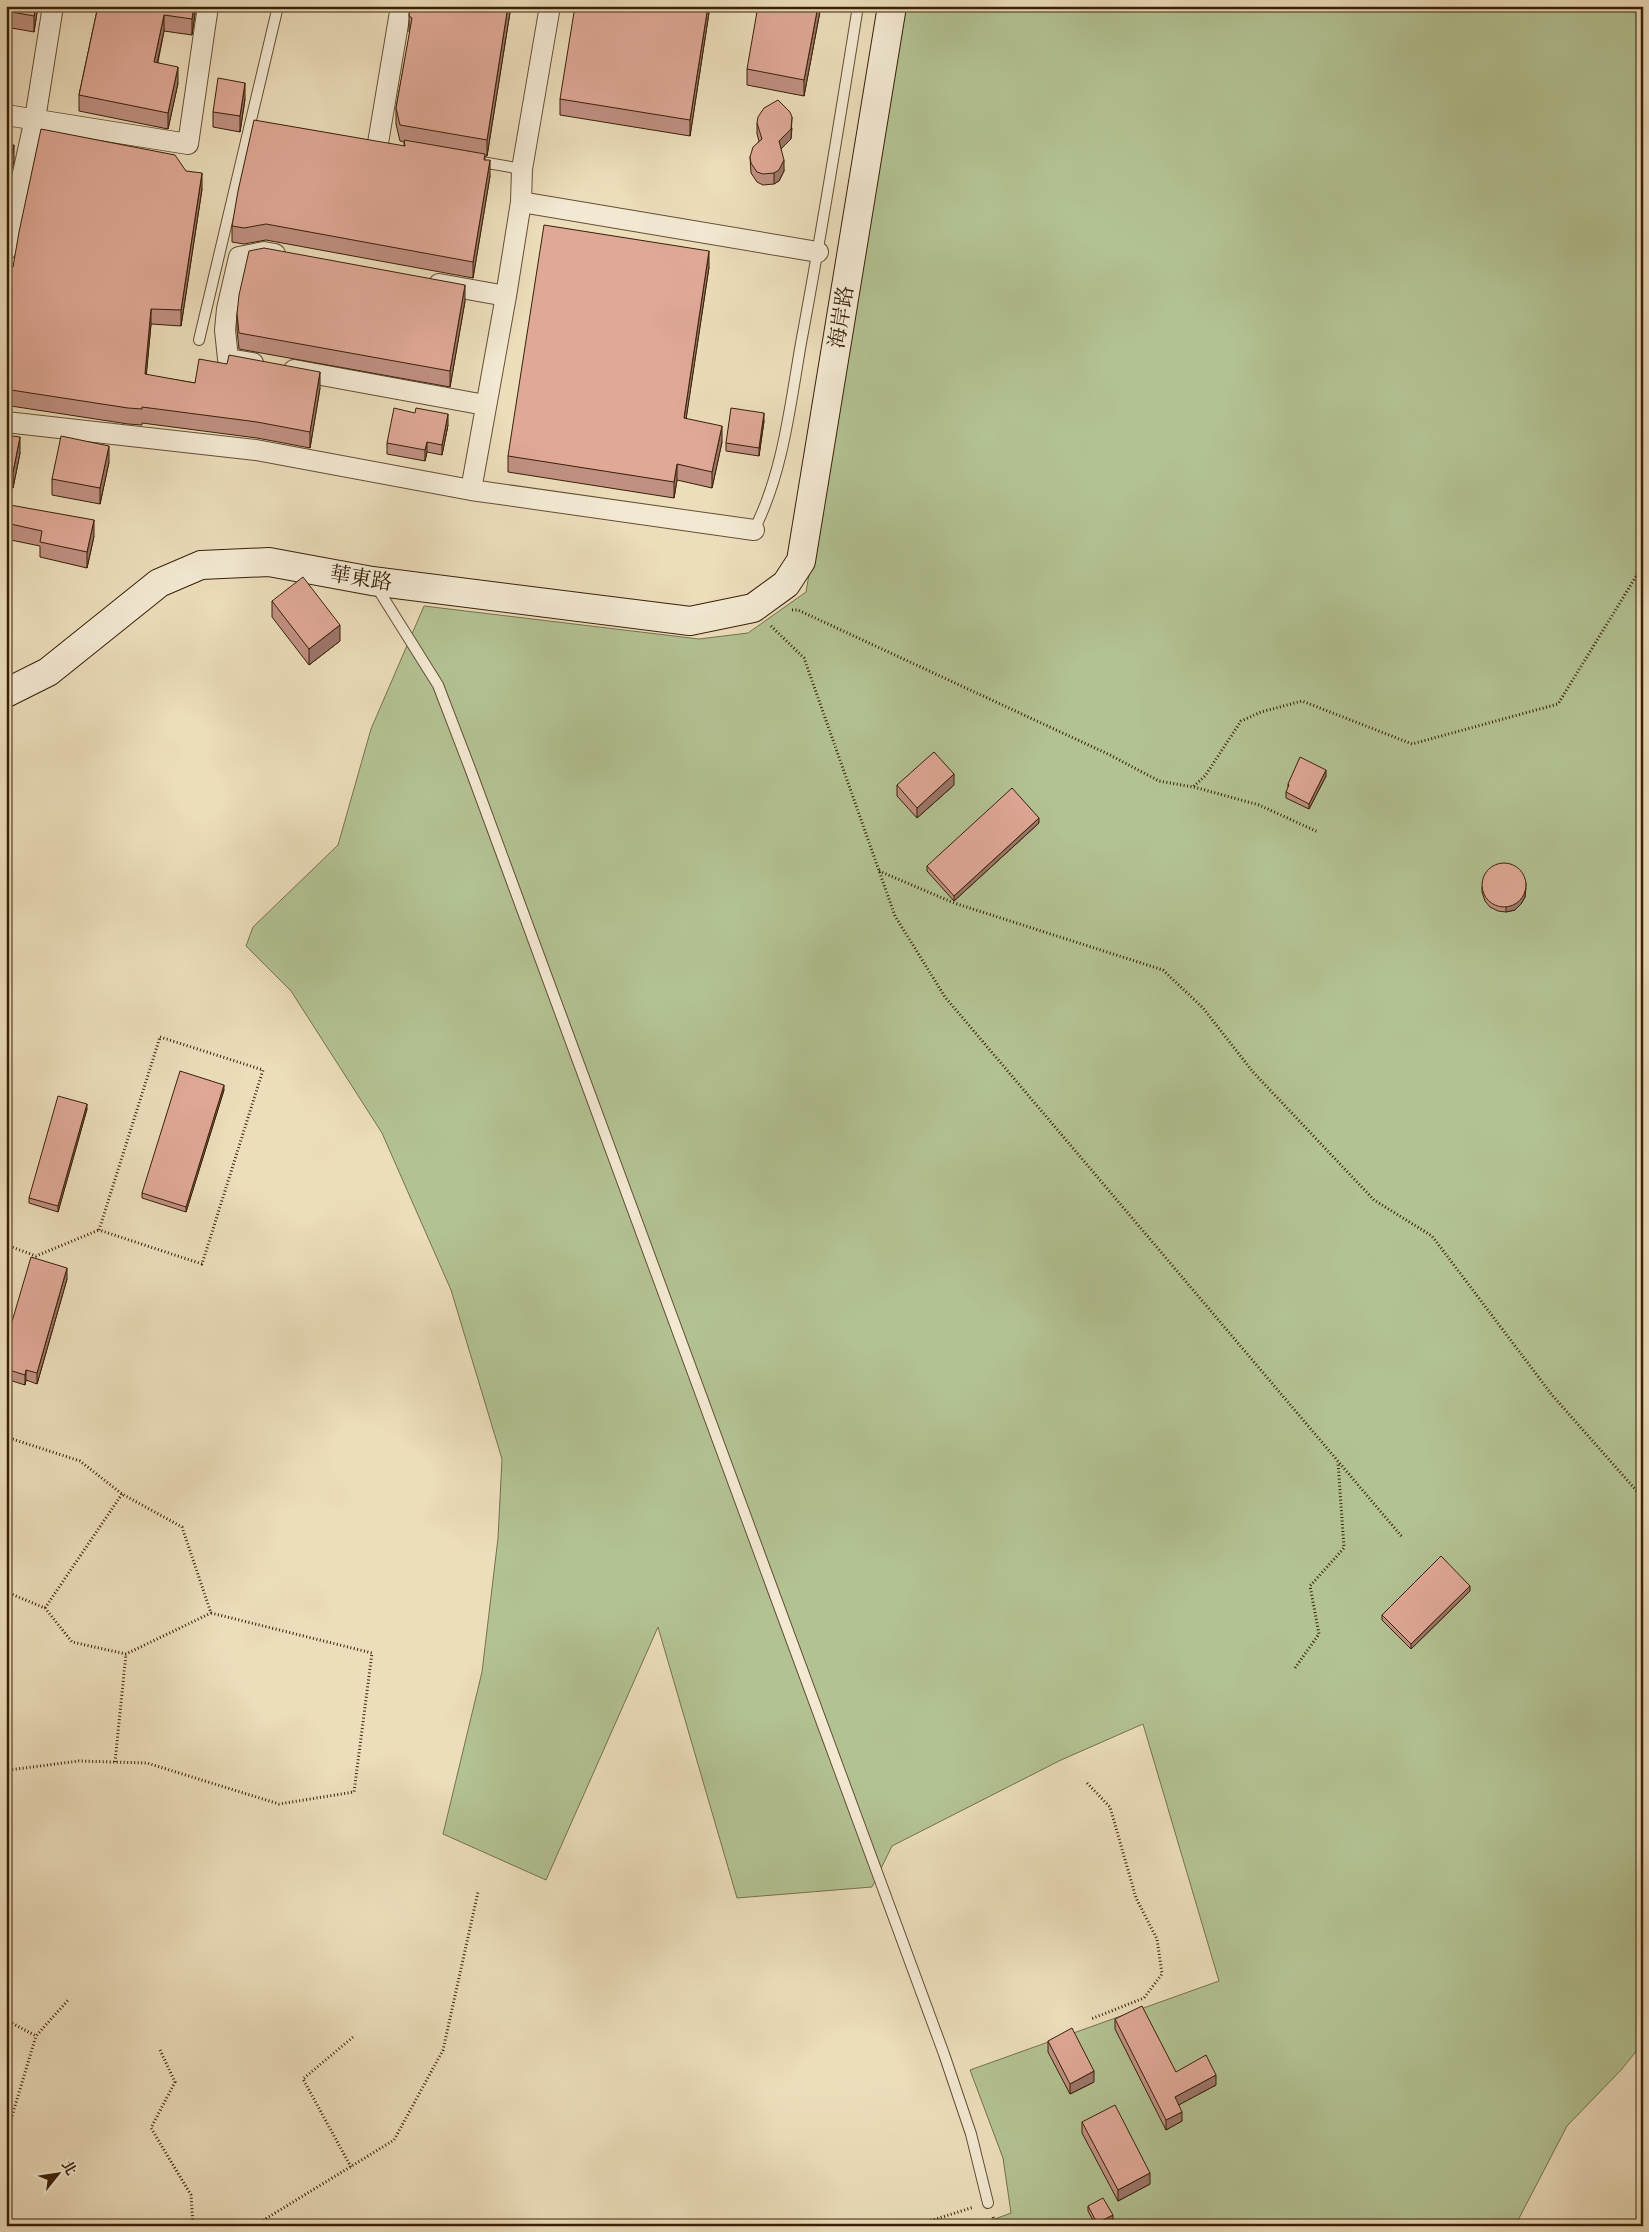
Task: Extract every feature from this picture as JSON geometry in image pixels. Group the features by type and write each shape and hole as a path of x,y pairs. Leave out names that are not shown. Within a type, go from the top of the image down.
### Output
{"main road":[{"name":"海岸路","path":"753,608 786,584 801,561 892,6"},
{"name":"華東路","path":"6,693 48,672 159,583 201,565 269,562 372,581 690,621 753,608"}],"street":[{"path":"6,250 35,119 53,6"},
{"path":"6,115 188,144 208,6"},
{"path":"378,143 401,6"},
{"path":"471,490 506,296 521,202 522,169 550,6"},
{"path":"521,202 818,252"},
{"path":"293,257 264,252 239,257 224,330 228,358 485,405"},
{"path":"419,280 506,296"},
{"path":"6,422 256,450 471,490 754,530"}],"lane":[{"path":"199,340 278,6"},
{"path":"754,530 766,506 783,442 818,252 858,6"},
{"path":"465,158 522,169"},
{"path":"372,581 438,685 471,771 940,2044 970,2134 988,2203"}],"path":[{"path":"1193,787 1205,776 1241,721 1261,712 1302,701 1412,744 1558,704 1643,564"},
{"path":"753,608 804,658 895,916 945,998 1403,1538"},
{"path":"789,610 798,610 1110,755 1159,781 1193,787 1259,805 1318,832"},
{"path":"879,871 954,903 1163,970 1203,1008 1253,1072 1374,1200 1432,1236 1552,1395 1643,1498"},
{"path":"6,1245 36,1256 99,1230 202,1264 263,1070 160,1037 99,1230"},
{"path":"6,1437 80,1462 122,1494 182,1527 211,1613"},
{"path":"1295,1668 1318,1634 1310,1586 1344,1548 1338,1461"},
{"path":"45,1608 122,1494"},
{"path":"6,1592 45,1608 72,1642 126,1654 211,1613 372,1652 354,1792 279,1804 147,1763 79,1761 6,1769"},
{"path":"115,1762 126,1654"},
{"path":"1087,1783 1110,1807 1136,1898 1157,1939 1162,1974 1144,1998 1091,2019"},
{"path":"254,2226 394,2140 443,2050 478,1892"},
{"path":"6,2136 36,2036 69,1999"},
{"path":"6,2020 36,2036"},
{"path":"351,2166 303,2079 353,2038"},
{"path":"160,2050 175,2082 151,2128 192,2195 193,2226"},
{"path":"914,2226 988,2203"}],"green space":[{"path":"905,6 1643,6 1643,2043 1621,2070 1567,2126 1515,2226 976,2226 1011,2213 1003,2158 970,2070 1219,1981 1143,1724 1061,1760 892,1846 872,1887 737,1898 658,1627 546,1880 443,1834 482,1672 498,1538 502,1459 451,1290 382,1133 291,991 246,946 253,927 338,845 371,729 424,606 699,639 748,633 806,592"}],"building":[{"path":"6,6 36,6 34,16 6,11"},
{"path":"98,6 194,6 192,19 164,15 154,62 178,67 168,113 79,95"},
{"path":"410,6 508,6 487,140 400,125 396,108 412,18 409,16"},
{"path":"575,6 708,6 690,120 560,99"},
{"path":"758,6 818,6 804,80 747,69"},
{"path":"218,78 245,83 240,116 213,112"},
{"path":"778,100 790,112 792,117 791,129 779,141 784,160 779,170 774,173 763,174 757,172 751,163 750,157 753,147 762,139 757,123 758,117 764,108"},
{"path":"254,120 405,146 404,140 485,154 484,160 490,160 473,262 266,224 244,228 232,226"},
{"path":"41,129 175,155 186,171 202,173 181,310 151,309 145,374 195,383 199,359 227,364 229,355 320,372 310,432 257,422 142,407 142,409 128,408 11,390 6,378 6,265 13,267"},
{"path":"6,144 14,145 6,178"},
{"path":"544,225 709,251 684,418 722,426 712,472 677,464 674,482 508,456"},
{"path":"264,248 465,285 450,371 239,333 237,314 239,295 249,251"},
{"path":"394,408 415,413 416,408 448,414 442,445 427,442 425,450 387,443"},
{"path":"731,408 764,413 759,448 726,443"},
{"path":"6,435 20,437 13,472 6,471"},
{"path":"61,436 109,446 100,488 52,479"},
{"path":"10,505 94,520 87,552 40,542 42,531 6,523"},
{"path":"303,577 340,625 309,649 272,601"},
{"path":"934,752 954,774 917,808 897,785"},
{"path":"1300,757 1326,770 1309,804 1286,792"},
{"path":"1012,788 1039,818 954,896 927,866"},
{"path":"1504,863 1516,867 1522,873 1526,885 1522,897 1516,903 1504,907 1492,903 1486,897 1482,885 1486,873 1492,867"},
{"path":"180,1071 224,1085 186,1207 142,1193"},
{"path":"58,1096 87,1104 58,1206 29,1198"},
{"path":"31,1257 67,1268 37,1373 26,1370 25,1375 6,1369 6,1342"},
{"path":"1441,1556 1470,1586 1411,1644 1382,1615"},
{"path":"1142,2006 1176,2072 1206,2055 1216,2075 1175,2097 1182,2112 1166,2120 1115,2019"},
{"path":"1072,2028 1094,2071 1070,2084 1048,2041"},
{"path":"1115,2105 1150,2173 1118,2190 1082,2122"},
{"path":"1103,2198 1113,2215 1097,2223 1088,2206"}]}
